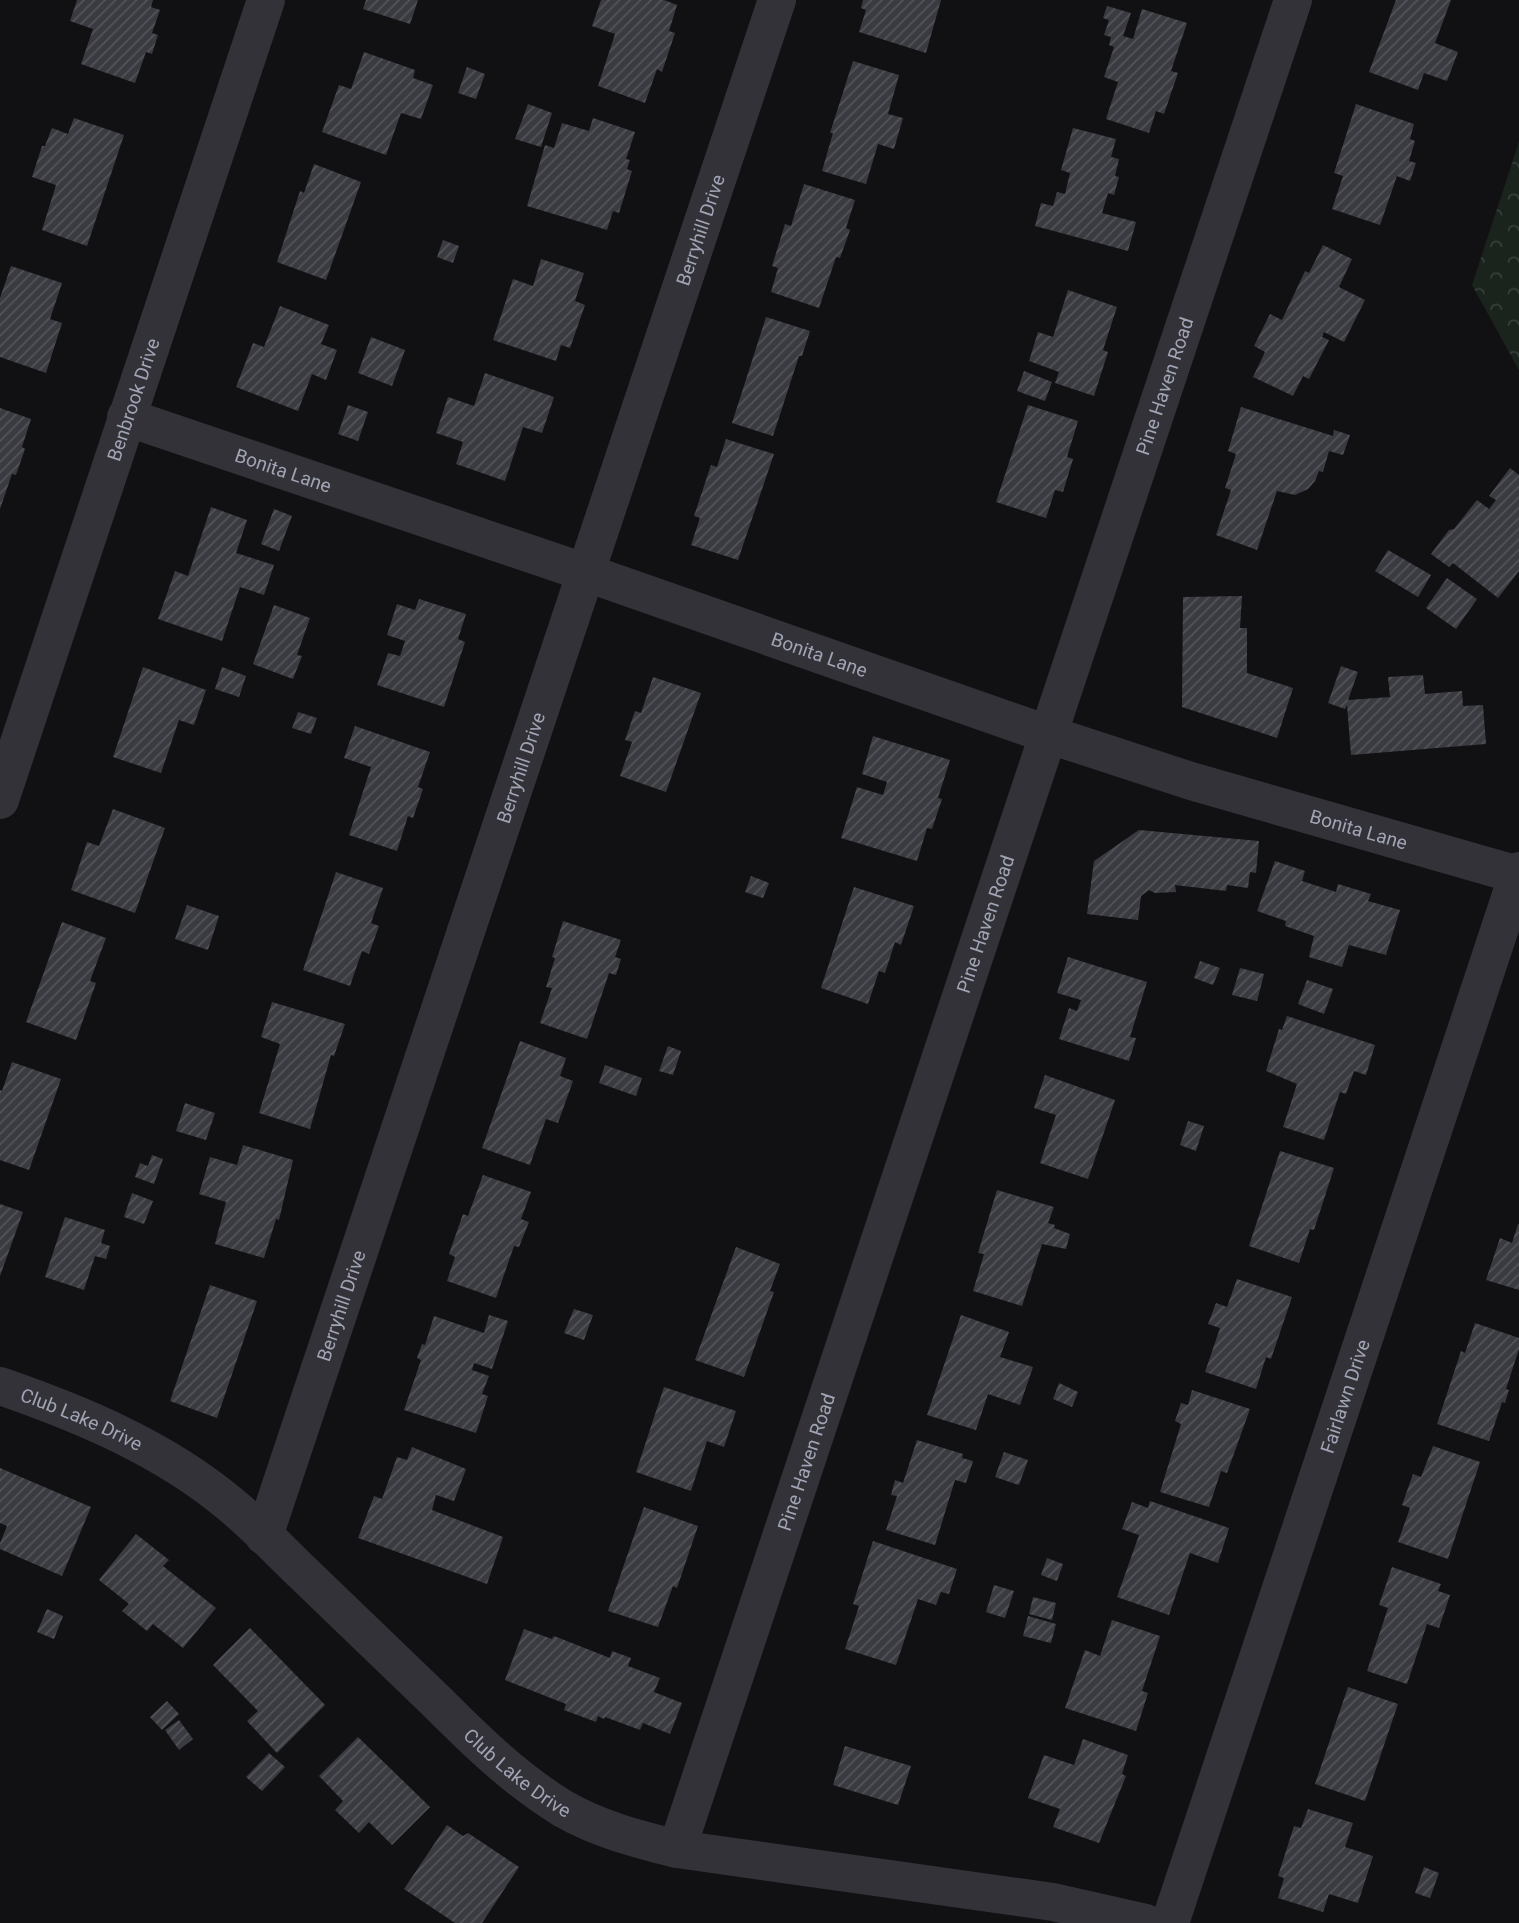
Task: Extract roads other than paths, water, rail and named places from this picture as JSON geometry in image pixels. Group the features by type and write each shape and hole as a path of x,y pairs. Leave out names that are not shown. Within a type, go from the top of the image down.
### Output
{"street":[{"name":"Benbrook Drive","path":"0,800 266,0"},
{"name":"Berryhill Drive","path":"264,1536 777,0"},
{"name":"Pine Haven Road","path":"677,1849 1293,0"},
{"name":"Bonita Lane","path":"127,417 1223,791 1518,873"},
{"name":"Fairlawn Drive","path":"1170,1923 1518,873"},
{"name":"Club Lake Drive","path":"0,1386 104,1427 166,1459 230,1504 483,1747 534,1789 564,1809 594,1824 677,1849 1053,1902 1146,1923"}]}
